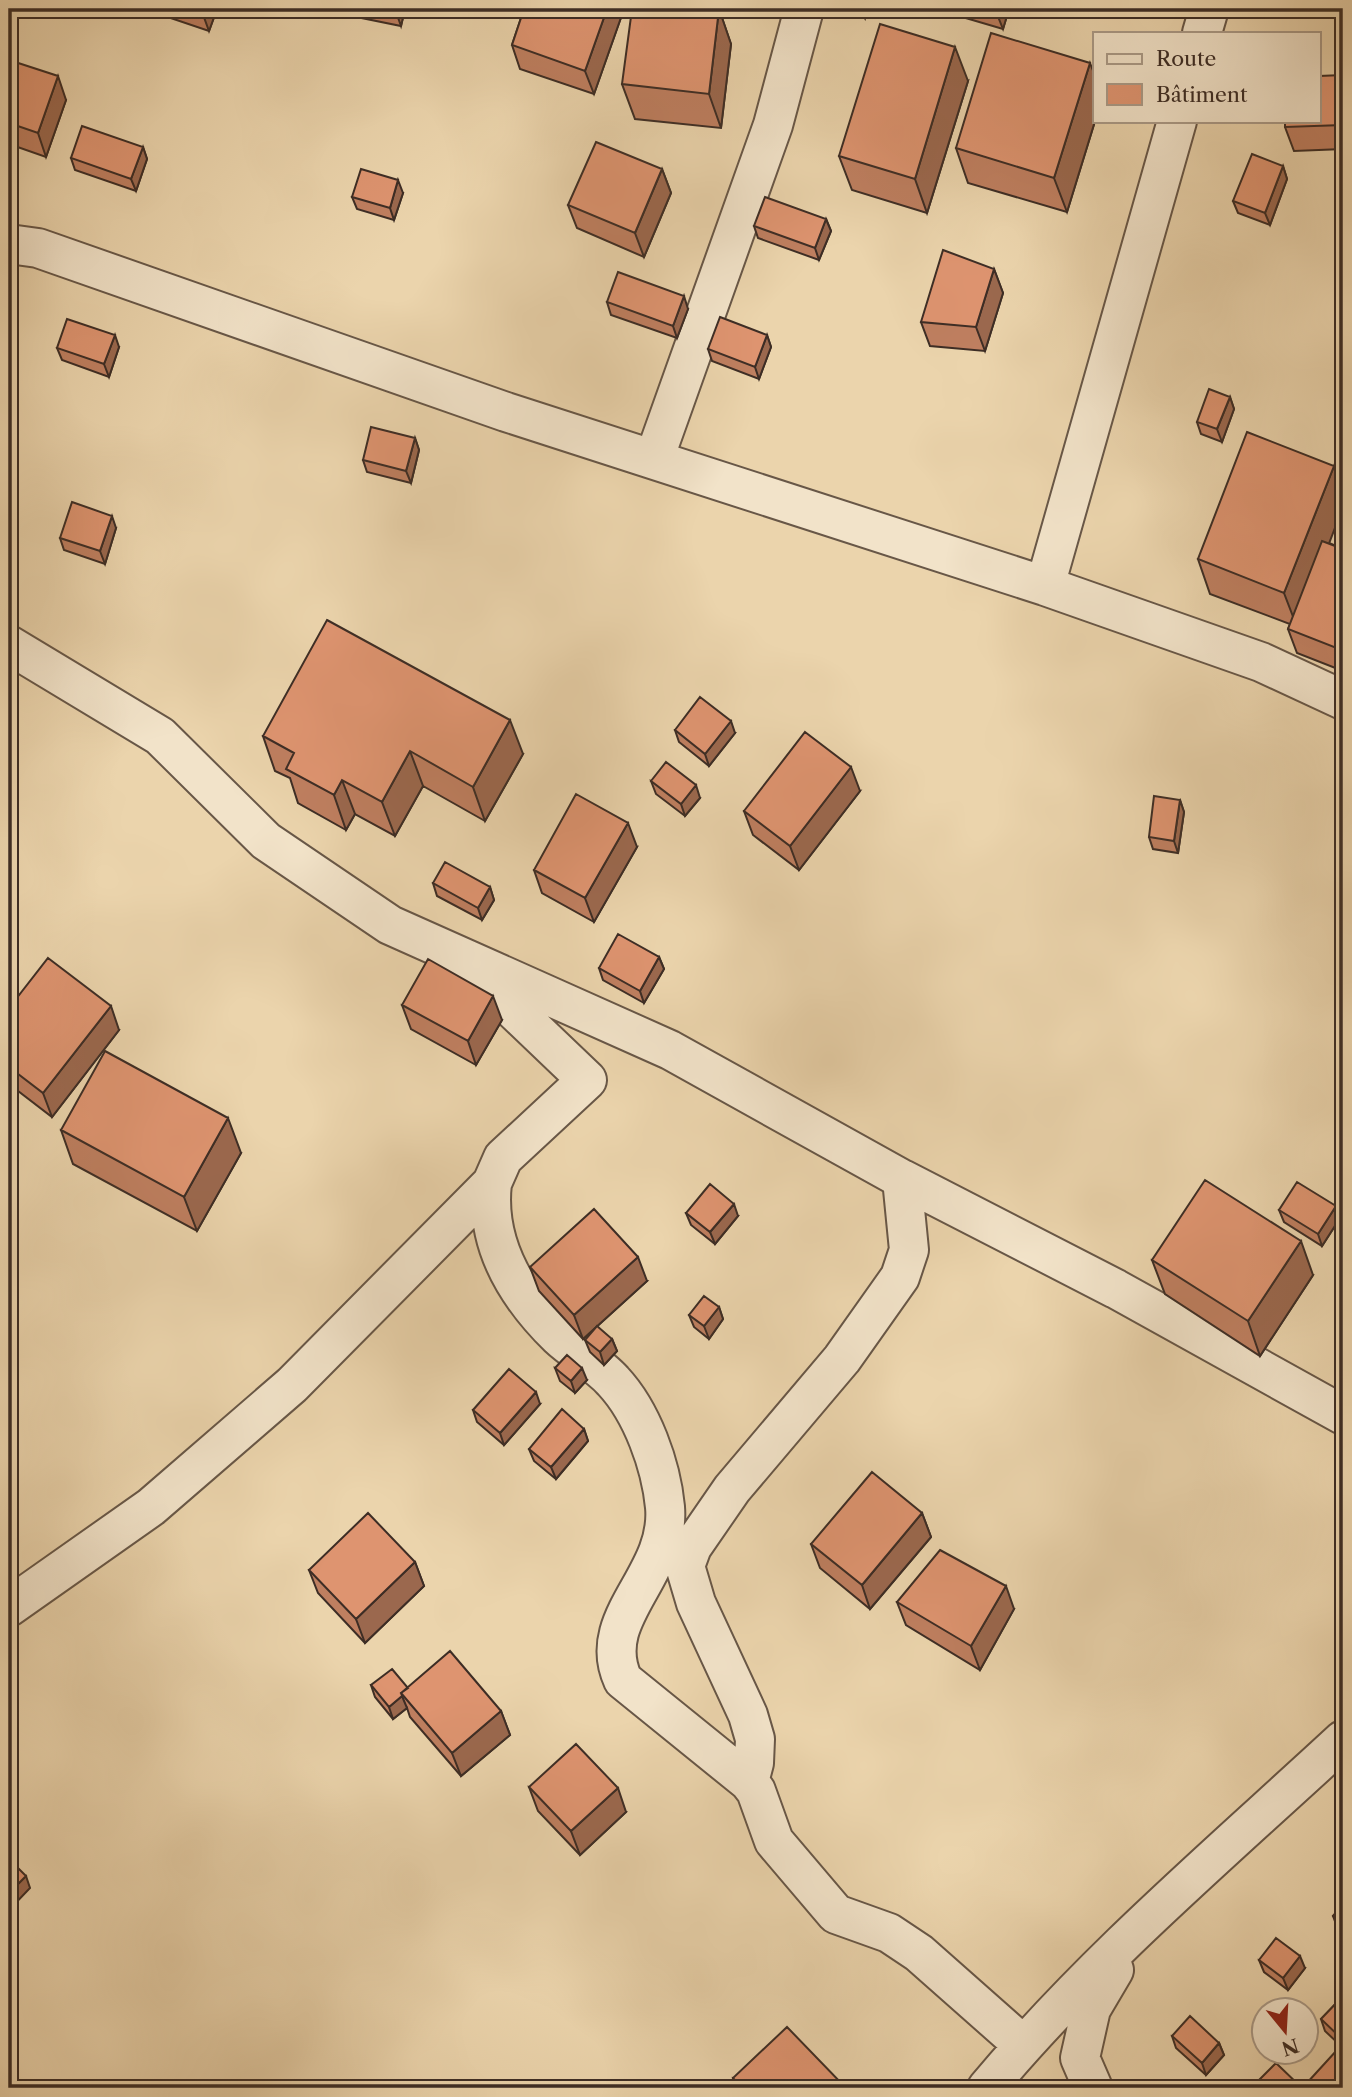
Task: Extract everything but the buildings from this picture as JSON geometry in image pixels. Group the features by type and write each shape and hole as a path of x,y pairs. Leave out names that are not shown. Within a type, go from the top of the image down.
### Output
{"street":[{"path":"654,458 773,125 804,9"},
{"path":"1202,32 1209,9"},
{"path":"1045,586 1177,122"},
{"path":"9,244 38,248 506,412 1045,586 1261,662 1343,700"},
{"path":"9,645 160,736 266,841 390,925 670,1050 902,1179 1116,1289 1343,1415"},
{"path":"455,954 587,1080 503,1158 492,1183 489,1211 494,1236 508,1273 559,1337 611,1378 627,1399 656,1465 665,1507 661,1549 645,1583 621,1622 614,1647 617,1668 623,1680 749,1782 756,1791 774,1841 835,1914 889,1933 919,1953 1023,2045"},
{"path":"749,1782 755,1739 748,1715 696,1603 685,1566 692,1546 732,1489 842,1359 900,1277 909,1250 902,1179"},
{"path":"9,1607 151,1507 292,1385 492,1183"},
{"path":"987,2088 1023,2045 1162,1908 1343,1740"},
{"path":"1093,2088 1080,2058 1091,2008 1103,1984 1162,1908"}]}
